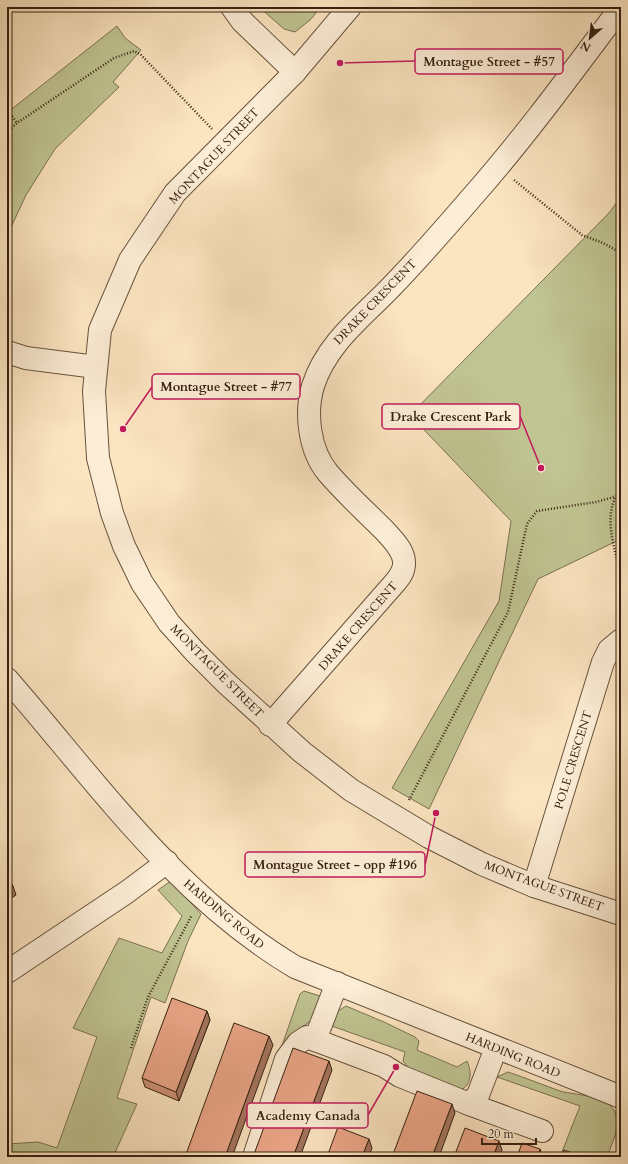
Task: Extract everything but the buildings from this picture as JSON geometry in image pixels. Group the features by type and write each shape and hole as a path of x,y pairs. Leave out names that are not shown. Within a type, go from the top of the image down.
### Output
{"street":[{"path":"232,7 242,21 294,72"},
{"name":"MONTAGUE STREET","path":"350,7 294,72 175,193 130,260 100,330 94,391 98,458 112,513 124,546 142,583 169,623 195,652 270,725 324,770 396,818 482,864 534,886 621,914"},
{"name":"DRAKE CRESCENT","path":"270,725 402,574 404,563 401,551 391,538 327,472 318,456 310,424 309,408 313,387 320,368 341,336 394,284 474,196 557,92 621,7"},
{"path":"7,352 26,358 96,367"},
{"name":"POLE CRESCENT","path":"534,886 603,662 609,650 621,640"},
{"name":"HARDING ROAD","path":"7,679 130,824 204,898 266,950 295,967 621,1097"},
{"path":"7,972 127,892 167,862"},
{"path":"315,1040 336,983"},
{"path":"254,1157 286,1059 302,1038 307,1037 384,1066 400,1076 469,1104 542,1131"},
{"path":"469,1104 478,1095 496,1048"}],"path":[{"path":"7,132 114,58 134,51 141,55 212,130"},
{"path":"7,109 17,124"},
{"path":"512,178 582,235 603,243 621,254"},
{"path":"409,800 508,612 527,524 537,510 621,495"},
{"path":"615,497 611,505 609,521 621,576"},
{"path":"131,1048 148,997 189,920 204,898"}],"green space":[{"path":"259,7 308,7 316,13 295,32 284,29"},
{"path":"117,26 125,38 141,50 113,82 119,87 55,149 26,195 7,236 7,118 13,108"},
{"path":"621,197 621,539 538,579 429,809 392,788 499,601 511,521 410,415 609,213"},
{"path":"171,881 201,914 188,941 165,1003 151,997 117,1098 137,1104 113,1157 18,1157 7,1149 7,1144 38,1142 57,1148 97,1037 73,1028 119,938 162,953 182,916 158,890"},
{"path":"304,991 320,996 321,1002 315,1018 302,1027 279,1054 300,994"},
{"path":"346,1006 415,1037 419,1041 417,1050 457,1067 467,1061 470,1070 469,1082 460,1091 409,1068 403,1061 405,1052 329,1025 338,1011"},
{"path":"508,1072 560,1091 602,1100 609,1105 614,1111 617,1119 617,1128 607,1157 560,1157 580,1106 497,1077"}],"place":[{"name":"Montague Street - #57","path":"340,63"},
{"name":"Montague Street - #77","path":"123,429"},
{"name":"Drake Crescent Park","path":"541,468"},
{"name":"Montague Street - opp #196","path":"436,813"},
{"name":"Academy Canada","path":"396,1067"}]}
